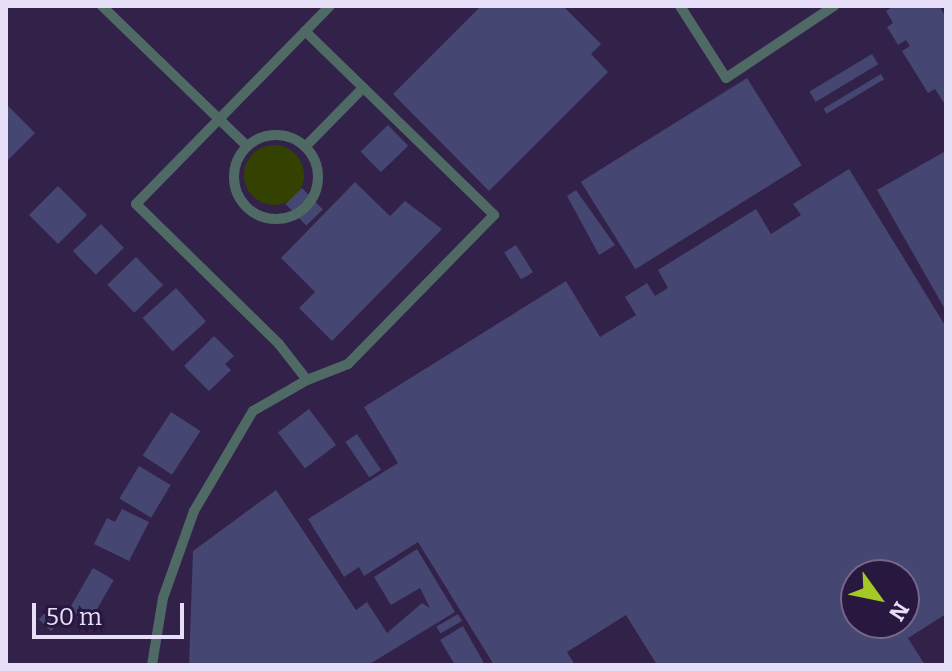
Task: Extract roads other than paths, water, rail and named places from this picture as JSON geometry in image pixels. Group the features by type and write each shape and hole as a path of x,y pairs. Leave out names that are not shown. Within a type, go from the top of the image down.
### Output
{"lane":[{"path":"102,6 247,146"},
{"path":"307,380 279,344 136,204 330,6"},
{"path":"680,6 726,78 834,6"},
{"path":"152,665 163,598 194,511 253,411 266,399 348,364 494,215 305,31"},
{"path":"305,147 363,88"},
{"path":"272,135 305,147 316,164 315,192 298,213 272,219 247,208 234,184 238,157 247,146 272,135"}]}
